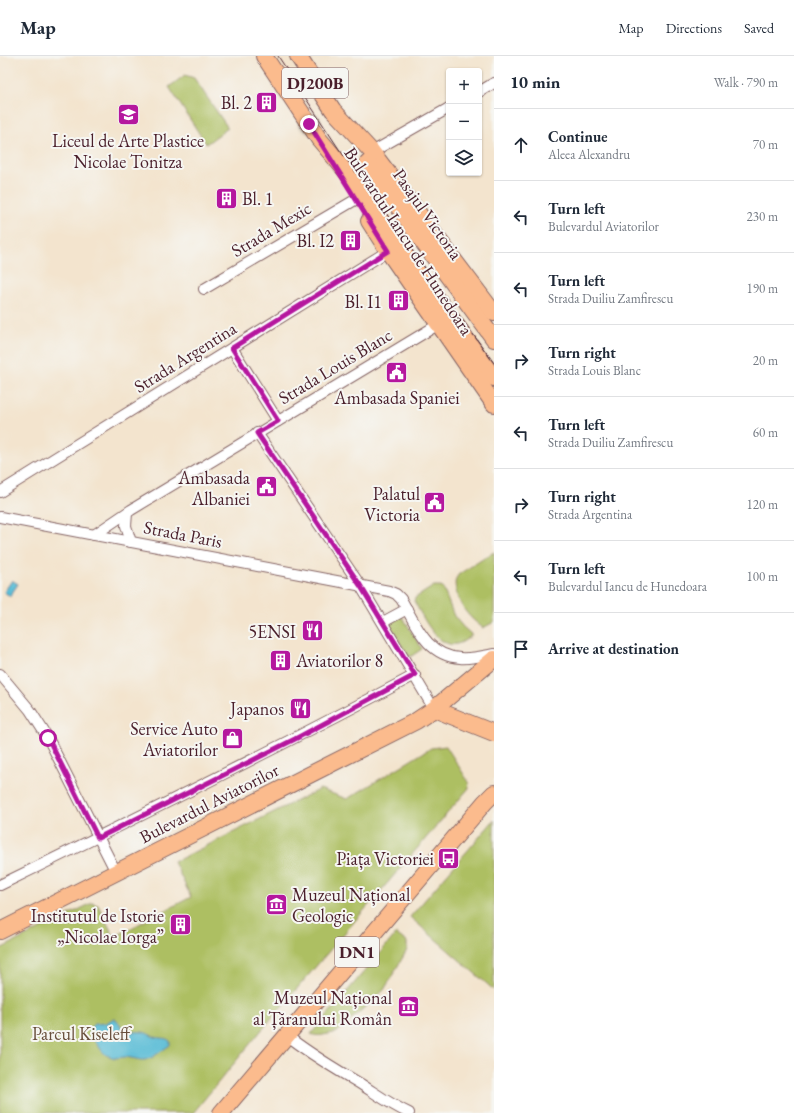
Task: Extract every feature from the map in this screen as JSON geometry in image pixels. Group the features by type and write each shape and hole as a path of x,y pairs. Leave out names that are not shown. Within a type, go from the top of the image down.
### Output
{"main road":[{"name":"Bulevardul Iancu de Hunedoara","path":"264,56 320,139 344,167 388,251 494,404"},
{"name":"Bulevardul Iancu de Hunedoara","path":"298,56 333,110 372,152 494,313"},
{"name":"Pasajul Victoria","path":"333,110 384,187 494,339"},
{"path":"360,197 397,244 494,378"},
{"path":"494,659 434,709 494,733"},
{"name":"Bulevardul Aviatorilor","path":"0,931 402,728 434,709"},
{"name":"DN1","path":"220,1113 494,792"}],"street":[{"path":"482,90 494,83"},
{"path":"372,152 446,110"},
{"name":"Strada Mexic","path":"204,289 360,197"},
{"name":"Strada Argentina","path":"0,492 388,251"},
{"name":"Strada Louis Blanc","path":"94,534 257,433 439,324"},
{"path":"232,348 278,421"},
{"path":"257,433 360,585 434,709"},
{"path":"127,513 126,526 131,542"},
{"name":"Strada Paris","path":"0,517 389,591 396,594 401,599 424,638 432,648 440,653 460,658 494,654"},
{"path":"383,622 407,609"},
{"path":"0,674 30,710 48,738 116,872"},
{"name":"Bulevardul Aviatorilor","path":"0,885 98,838 295,739 415,675"},
{"path":"286,1035 321,1060 409,1113"}],"green space":[{"path":"185,75 194,78 228,128 206,144 169,87"},
{"path":"494,552 494,622 483,628 463,608 456,591 455,582 459,574"},
{"path":"434,586 443,588 454,616 471,634 471,636 461,643 450,644 437,636 431,630 414,601 415,598"},
{"path":"402,616 422,649 410,657 389,625 389,622"},
{"name":"Parcul Kiseleff","path":"446,746 468,781 469,788 270,1020 193,1113 0,1113 0,949 92,903 98,905 114,937 191,897 174,862 320,789 347,799 431,748"},
{"path":"494,820 494,990 410,917"},
{"path":"396,934 407,942 407,950 384,990 336,1033 320,1035 311,1034"}],"water":[{"path":"12,580 18,584 10,596 4,592"},
{"path":"114,1018 124,1031 143,1032 157,1038 167,1039 170,1041 170,1045 153,1057 145,1060 126,1057 115,1058 106,1055 91,1035 89,1029 94,1024 106,1023"}],"tram line":[{"path":"278,56 339,149 494,363"}],"place":[{"name":"Bl. 2","path":"267,102"},
{"name":"Liceul de Arte Plastice Nicolae Tonitza","path":"128,115"},
{"name":"Bl. 1","path":"226,198"},
{"name":"Bl. I2","path":"350,240"},
{"name":"Bl. I1","path":"398,301"},
{"name":"Ambasada Spaniei","path":"397,372"},
{"name":"Ambasada Albaniei","path":"266,487"},
{"name":"Palatul Victoria","path":"435,503"},
{"name":"5ENSI","path":"312,631"},
{"name":"Aviatorilor 8","path":"281,660"},
{"name":"Japanos","path":"300,708"},
{"name":"Service Auto Aviatorilor","path":"233,738"},
{"name":"Piața Victoriei","path":"449,858"},
{"name":"Muzeul Național Geologic","path":"277,904"},
{"name":"Institutul de Istorie „Nicolae Iorga”","path":"180,925"},
{"name":"Muzeul Național al Țăranului Român","path":"408,1007"}],"route":[{"path":"48,738 98,838 295,739 415,675 360,585 257,433 278,421 232,348 388,251 351,193 320,139 309,124"}]}
